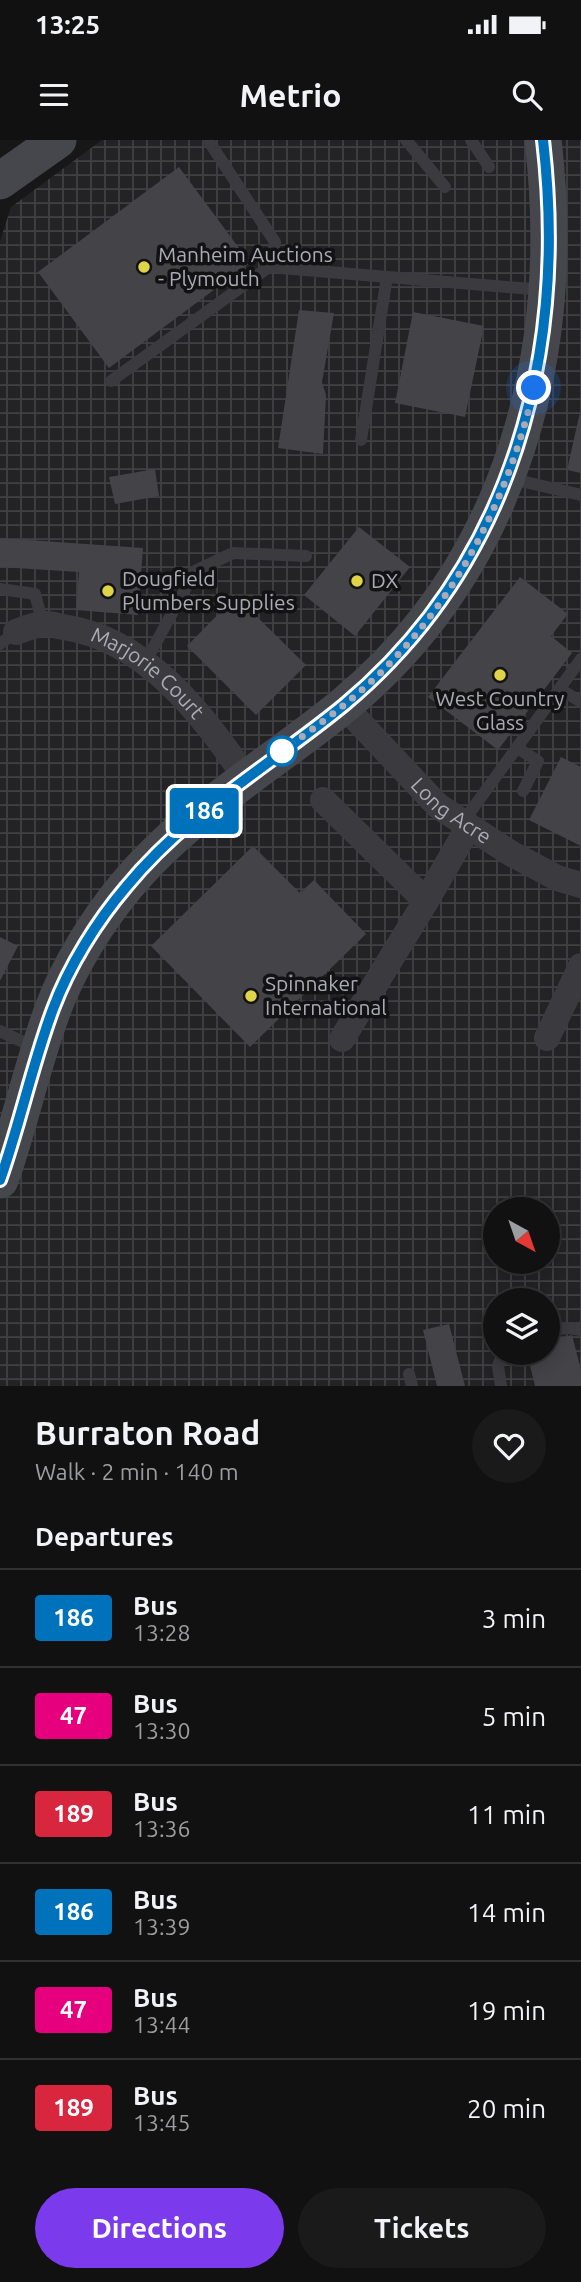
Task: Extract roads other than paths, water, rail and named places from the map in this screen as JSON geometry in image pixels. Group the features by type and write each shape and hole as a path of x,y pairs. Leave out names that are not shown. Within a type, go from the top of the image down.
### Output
{"street":[{"path":"0,181 58,140"},
{"path":"0,1180 55,1004 93,933 125,888 161,847 246,778 343,705 389,664 436,610 475,544 508,478 526,425 539,369 547,290 549,189 543,140"},
{"name":"Marjorie Court","path":"8,638 43,624 85,630 145,663 211,728 246,778"},
{"name":"Long Acre","path":"343,705 438,806 557,878 581,885"},
{"path":"323,800 426,901"},
{"path":"342,1039 426,901 466,824"},
{"path":"547,1038 581,966"}],"lane":[{"path":"208,140 275,242 269,267"},
{"path":"406,140 445,187"},
{"path":"471,140 489,167"},
{"path":"111,381 269,267 547,290"},
{"path":"361,440 387,277"},
{"path":"508,478 581,495"},
{"path":"145,663 195,571 233,553 306,556"},
{"path":"0,589 35,594 43,624"},
{"path":"466,824 581,659"},
{"path":"560,689 581,702"},
{"path":"517,748 538,761 523,790"},
{"path":"0,1031 39,1049"},
{"path":"560,1327 581,1330"},
{"path":"498,1365 501,1386"}],"place":[{"name":"Manheim Auctions - Plymouth","path":"144,267"},
{"name":"DX","path":"357,581"},
{"name":"Dougfield Plumbers Supplies","path":"108,591"},
{"name":"West Country Glass","path":"500,675"},
{"name":"Spinnaker International","path":"251,996"}]}
